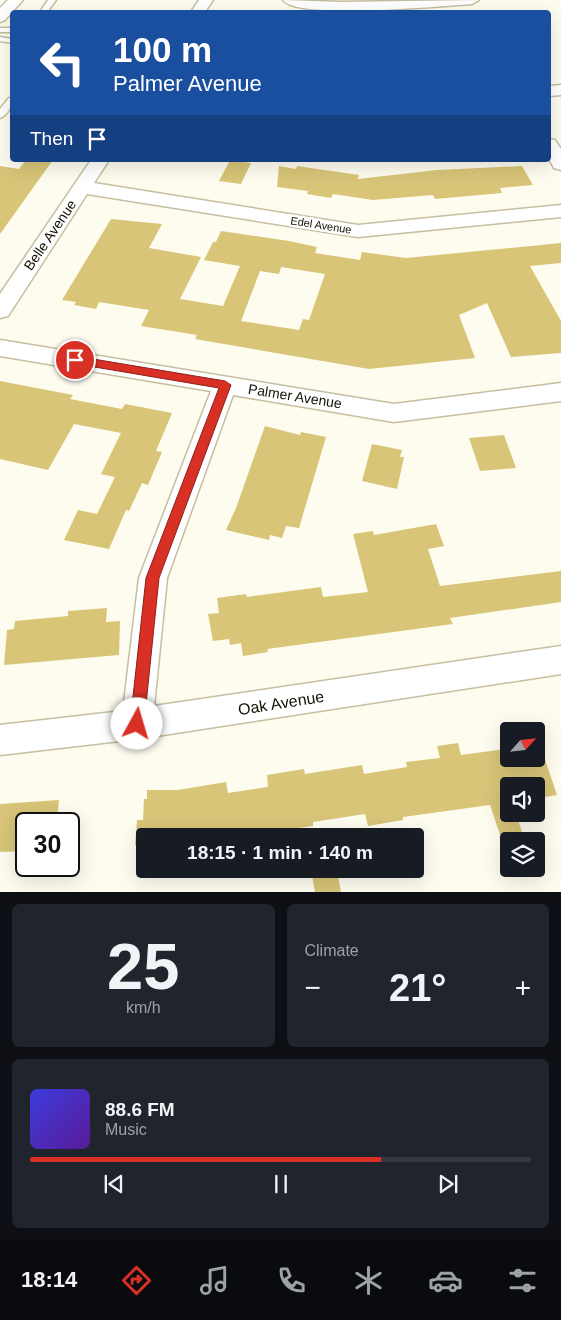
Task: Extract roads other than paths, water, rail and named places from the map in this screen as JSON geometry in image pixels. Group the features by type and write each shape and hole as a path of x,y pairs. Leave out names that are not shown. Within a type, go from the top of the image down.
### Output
{"street":[{"path":"0,16 16,0"},
{"path":"290,0 341,7 466,3"},
{"path":"551,147 561,164"},
{"name":"Belle Avenue","path":"0,311 99,162"},
{"name":"Edel Avenue","path":"82,187 358,231 561,211"},
{"name":"Palmer Avenue","path":"0,348 394,413 561,392"},
{"path":"137,724 153,578 225,385"},
{"name":"Oak Avenue","path":"0,740 137,724 561,660"}],"lane":[{"path":"0,115 10,102"}]}
